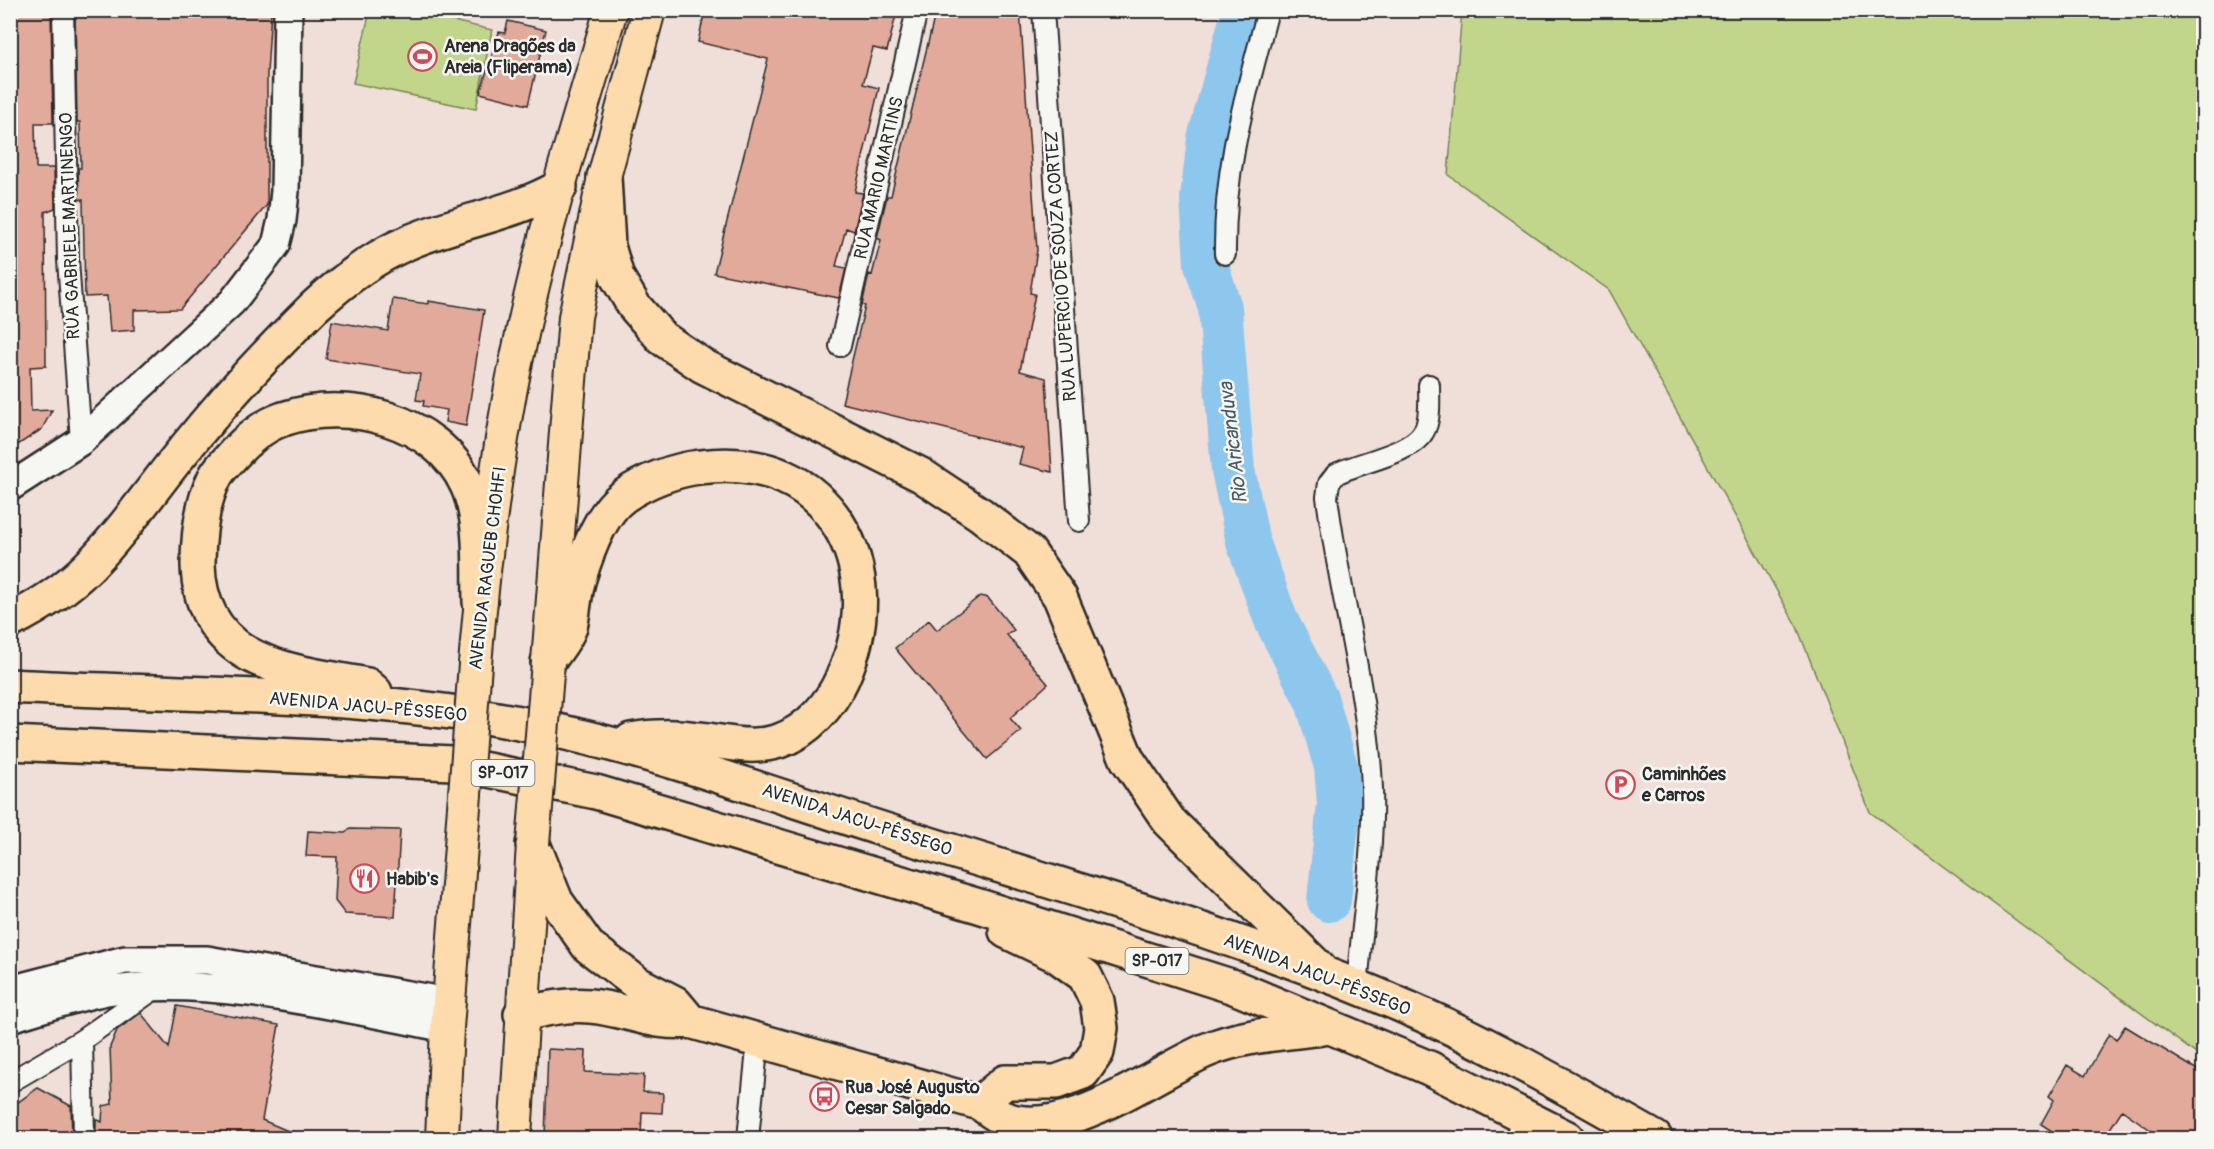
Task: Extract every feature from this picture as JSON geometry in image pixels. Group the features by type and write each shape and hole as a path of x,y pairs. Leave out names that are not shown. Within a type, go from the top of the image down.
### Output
{"highway":[{"path":"604,177 608,246 617,277 634,306 662,338 703,366 921,476 980,514 1029,552 1060,597 1127,759 1169,821 1325,975"},
{"path":"10,621 39,606 87,568 124,527 184,449 315,306 348,280 405,243 531,202 560,187"},
{"path":"390,705 367,685 290,670 245,652 214,626 199,590 198,554 203,509 216,475 245,441 281,419 320,410 358,412 397,420 437,447 468,487 477,522 480,602"},
{"path":"548,662 569,630 579,579 596,536 611,508 624,496 650,482 686,469 722,464 753,466 790,478 820,502 842,531 858,571 860,592 861,613 852,658 832,699 809,724 781,740 753,747 698,738 651,737 615,743"},
{"name":"AVENIDA JACU-PÊSSEGO","path":"10,686 390,705 500,720 615,743 1095,896 1325,975 1412,1010 1554,1081 1655,1138"},
{"name":"SP-017","path":"10,743 453,763 596,792 979,906 1234,987 1429,1068 1520,1127 1567,1138"},
{"path":"533,844 556,900 588,946 638,984 675,1003 690,1021"},
{"path":"979,906 999,928 1056,955 1085,976 1097,1001 1101,1028 1097,1052 1083,1072 1056,1082 1005,1082 980,1103"},
{"path":"522,1014 560,1005 591,1006 668,1023 690,1021 980,1103 1003,1118 1028,1123 1058,1121 1130,1091 1209,1049 1251,1038 1331,1027"}],"main road":[{"path":"10,487 81,441 232,302 276,245 282,220 285,191 288,10"},
{"name":"AVENIDA RAGUEB CHOHFI","path":"442,1138 448,1015 480,602 520,340 560,187 611,10"},
{"path":"515,1138 533,844 575,316 604,177 649,10"},
{"path":"10,990 125,960 207,960 448,1015"},
{"path":"10,1018 108,992 157,987 202,989 448,1015"}],"street":[{"name":"RUA GABRIELE MARTINENGO","path":"63,10 68,260 81,441"},
{"name":"RUA MARIO MARTINS","path":"840,346 917,10"},
{"name":"RUA LUPERCIO DE SOUZA CORTEZ","path":"1044,10 1079,521"},
{"path":"1225,254 1226,192 1230,159 1268,10"},
{"path":"1357,988 1370,866 1372,787 1357,672 1327,496 1329,483 1336,474 1405,448 1419,438 1427,420 1430,385"},
{"path":"10,1082 82,1040 157,987"},
{"path":"82,1040 84,1138"},
{"path":"748,1138 758,1040"}],"green space":[{"name":"Arena Dragões da Areia (Fliperama)","path":"370,11 410,11 492,30 476,109 353,83"},
{"path":"1462,11 2203,11 2203,1059 1870,812 1797,627 1609,290 1448,175"}],"building":[{"path":"10,10 51,10 53,123 35,123 36,168 54,168 55,208 45,212 46,366 30,367 31,411 52,410 42,429 10,450"},
{"path":"75,10 271,10 267,73 267,205 180,309 134,310 134,330 110,332 107,296 85,297 83,199 79,200 78,168 81,168 80,122 77,122"},
{"path":"705,10 876,10 896,15 887,51 873,48 863,84 879,88 855,192 863,193 854,231 846,228 836,266 846,268 839,298 714,273 768,59 698,42"},
{"path":"936,10 1020,10 1037,250 1030,293 1035,294 1020,371 1046,378 1052,472 1019,464 1023,448 842,403 865,306 862,305 869,274 872,275 881,240 877,238 887,196 891,196"},
{"path":"508,21 546,30 528,105 480,93 499,32 505,33"},
{"path":"393,299 428,304 428,301 484,310 466,426 445,422 447,410 423,406 424,401 416,400 420,374 326,359 332,321 388,331"},
{"path":"980,596 988,598 1014,630 1007,635 1048,684 1010,718 1021,731 987,759 895,648 929,620 937,630"},
{"path":"350,829 400,830 395,917 345,914 335,901 337,857 306,856 308,831 345,833"},
{"path":"177,1006 279,1025 262,1120 305,1138 96,1138 96,1119 102,1122 103,1106 112,1104 110,1047 117,1030 141,1013 169,1048"},
{"path":"2125,1026 2204,1074 2204,1125 2194,1138 2162,1138 2122,1110 2104,1138 2048,1138 2052,1131 2041,1124 2054,1100 2049,1096 2067,1065 2085,1076 2109,1034 2116,1040"},
{"path":"548,1049 586,1051 585,1072 644,1075 643,1092 663,1093 662,1113 642,1112 641,1138 545,1138"},
{"path":"38,1088 71,1106 72,1138 10,1138 10,1108"}],"waterway":[{"name":"Rio Aricanduva","path":"1244,10 1209,139 1202,198 1206,264 1220,308 1233,470 1248,542 1276,620 1317,701 1336,767 1339,804 1329,900"}],"place":[{"name":"Arena Dragões da Areia (Fliperama)","path":"423,56"},
{"name":"Caminhões e Carros","path":"1621,784"},
{"name":"Habib's","path":"365,879"},
{"name":"Rua José Augusto Cesar Salgado","path":"824,1097"}]}
